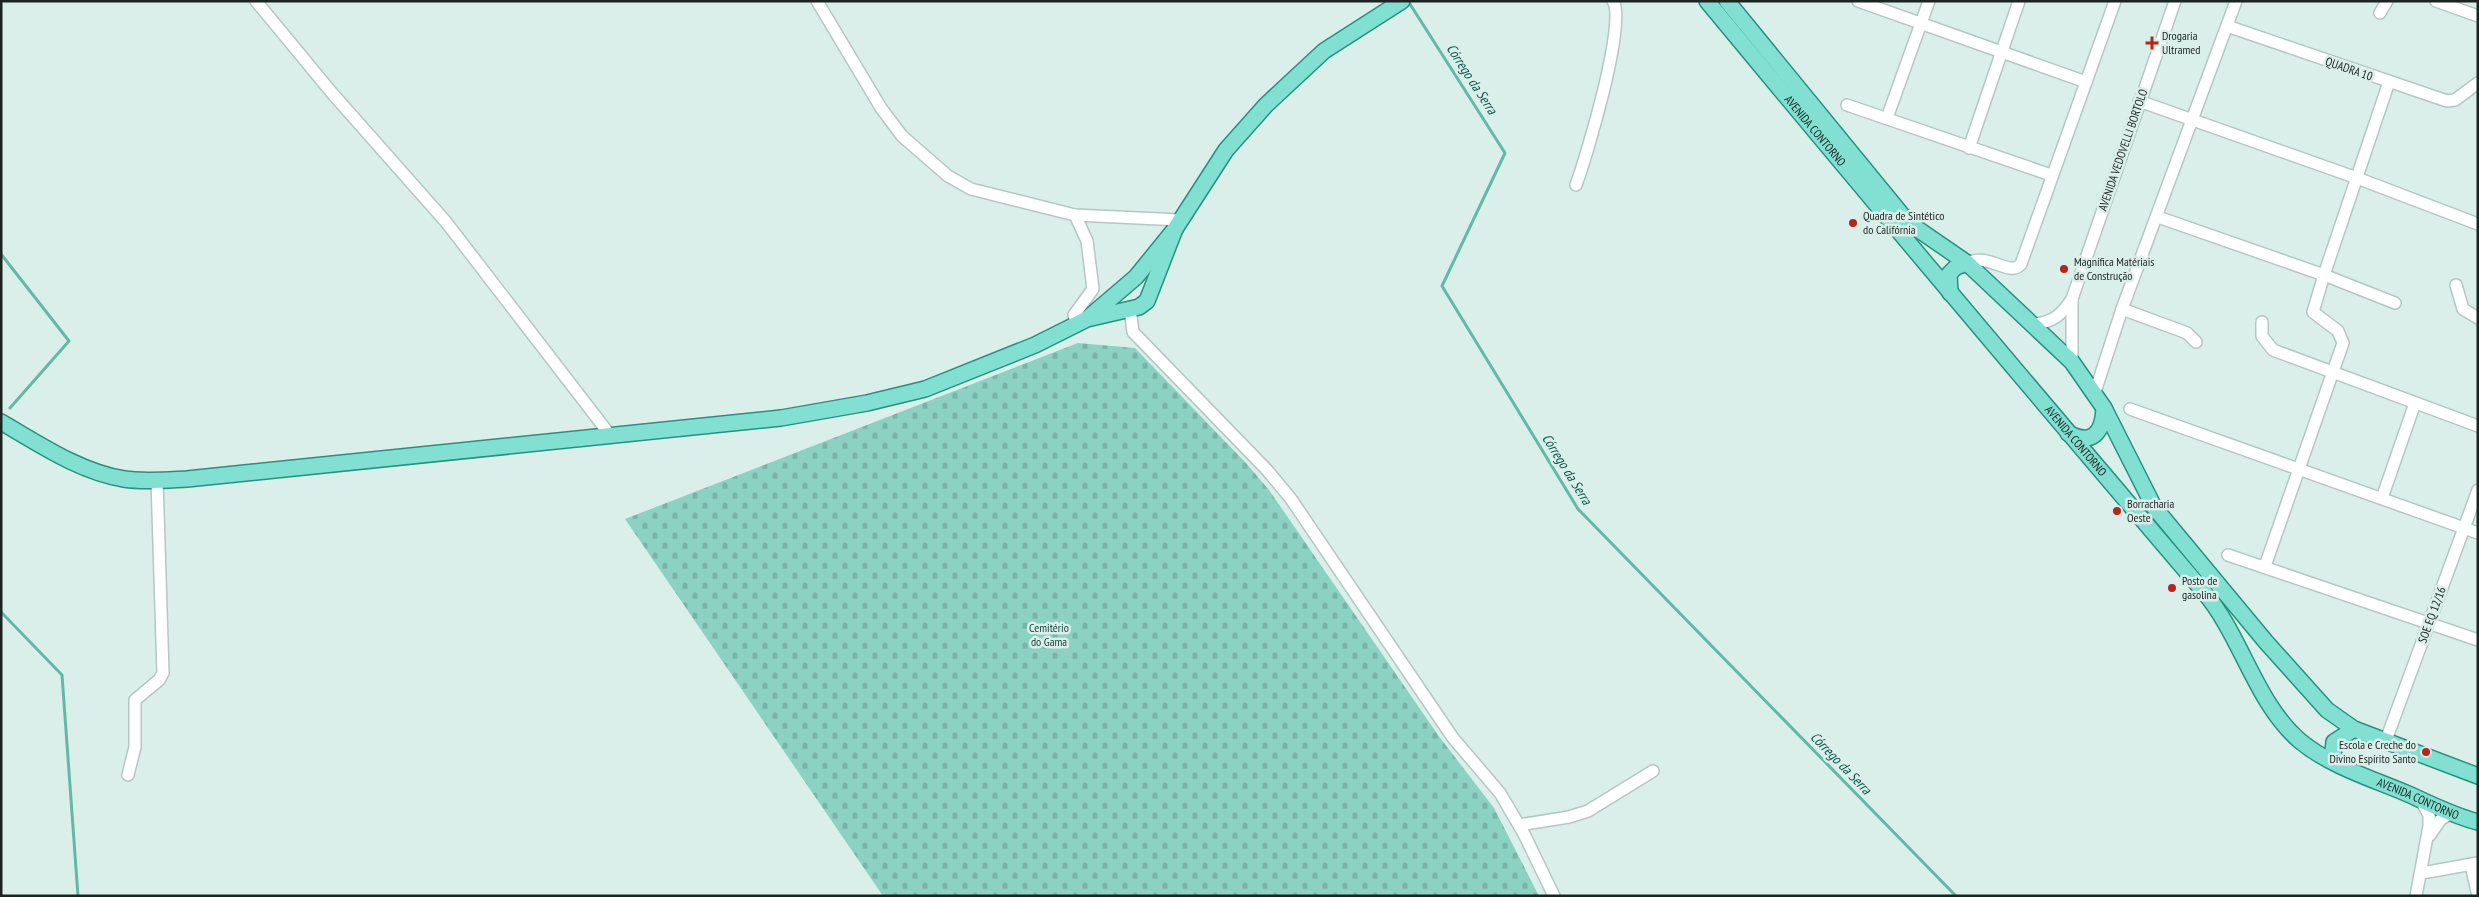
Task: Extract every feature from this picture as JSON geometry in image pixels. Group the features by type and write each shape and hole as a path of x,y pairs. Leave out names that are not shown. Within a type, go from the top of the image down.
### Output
{"main road":[{"path":"1,422 82,466 124,479 187,479 781,418 867,403 925,389 1035,345 1081,321 1136,277 1178,224 1226,150 1266,105 1324,51 1402,1"},
{"name":"AVENIDA CONTORNO","path":"1707,1 1950,293 2015,367 2066,432 2220,611 2279,720 2302,743 2336,763 2452,813 2478,822"},
{"name":"AVENIDA CONTORNO","path":"1727,1 1902,215 1919,230 1967,262 2035,324 2072,362 2095,392 2150,500 2327,710 2354,729 2478,776"},
{"path":"1081,321 1130,309 1147,301 1178,224"},
{"path":"1950,293 1949,274 1956,267 1967,262"},
{"path":"1136,277 1148,282 1150,292"},
{"path":"1122,288 1122,299 1130,309"},
{"path":"2066,432 2084,439 2094,435 2103,425 2104,408"},
{"path":"2157,536 2182,540"},
{"path":"2220,611 2245,615"},
{"path":"2336,763 2333,751 2334,742 2354,729"}],"street":[{"path":"256,1 337,98 446,222 610,435"},
{"path":"817,1 881,108 902,136 930,162 971,189 1074,215 1178,224"},
{"path":"1576,185 1609,64 1616,20 1616,10 1613,1"},
{"path":"1858,1 2001,54 2086,82"},
{"path":"1887,118 1928,1"},
{"path":"1969,148 2019,1"},
{"path":"1967,262 1974,259 1987,259 2012,270 2018,268 2115,1"},
{"name":"AVENIDA VEDOVELLI BORTOLO","path":"2035,324 2051,321 2062,313 2072,298 2175,1"},
{"path":"2095,392 2122,308 2158,217 2236,1"},
{"path":"2380,13 2387,1"},
{"path":"2436,1 2465,6 2478,16"},
{"name":"QUADRA 10","path":"2227,26 2447,101 2455,100 2473,85"},
{"path":"2265,566 2343,343 2341,336 2313,312 2389,82"},
{"path":"2139,101 2357,178 2478,224"},
{"path":"1847,105 2051,175"},
{"path":"1074,215 1087,241 1093,289 1074,315 1081,321"},
{"path":"2158,217 2324,275 2395,303"},
{"path":"2456,285 2463,309 2478,318"},
{"name":"AVENIDA VEDOVELLI BORTOLO","path":"2072,298 2072,362"},
{"path":"2122,308 2187,333 2196,342"},
{"path":"1130,309 1133,332 1267,470 1291,499 1453,738 1500,793 1519,825 1554,896"},
{"path":"2262,322 2262,336 2273,350 2333,374 2478,426"},
{"path":"2382,498 2415,403"},
{"path":"2130,409 2299,467 2478,533"},
{"path":"128,775 135,747 136,700 159,680 163,673 157,480"},
{"name":"SOE EQ 12/16","path":"2386,740 2478,490"},
{"path":"2228,555 2478,640"},
{"path":"1519,825 1569,817 1588,811 1653,771"},
{"path":"2416,896 2428,838 2429,814 2420,799"},
{"path":"2428,838 2436,824 2452,813"},
{"path":"2422,873 2474,864 2478,896"}],"green space":[{"name":"Cemitério do Gama","path":"1078,343 1135,348 1246,463 1269,490 1438,735 1494,808 1539,896 883,896 625,519"}],"waterway":[{"name":"Córrego da Serra","path":"1408,1 1505,153 1442,286 1578,509 1956,896"},
{"path":"1,254 69,341 10,408"},
{"path":"1,612 62,675 78,896"}],"place":[{"name":"Drogaria Ultramed","path":"2152,43"},
{"name":"Quadra de Sintético do Califórnia","path":"1853,223"},
{"name":"Magnífica Matériais de Construção","path":"2064,269"},
{"name":"Borracharia Oeste","path":"2117,511"},
{"name":"Posto de gasolina","path":"2172,588"},
{"name":"Escola e Creche do Divino Espírito Santo","path":"2426,752"}]}
